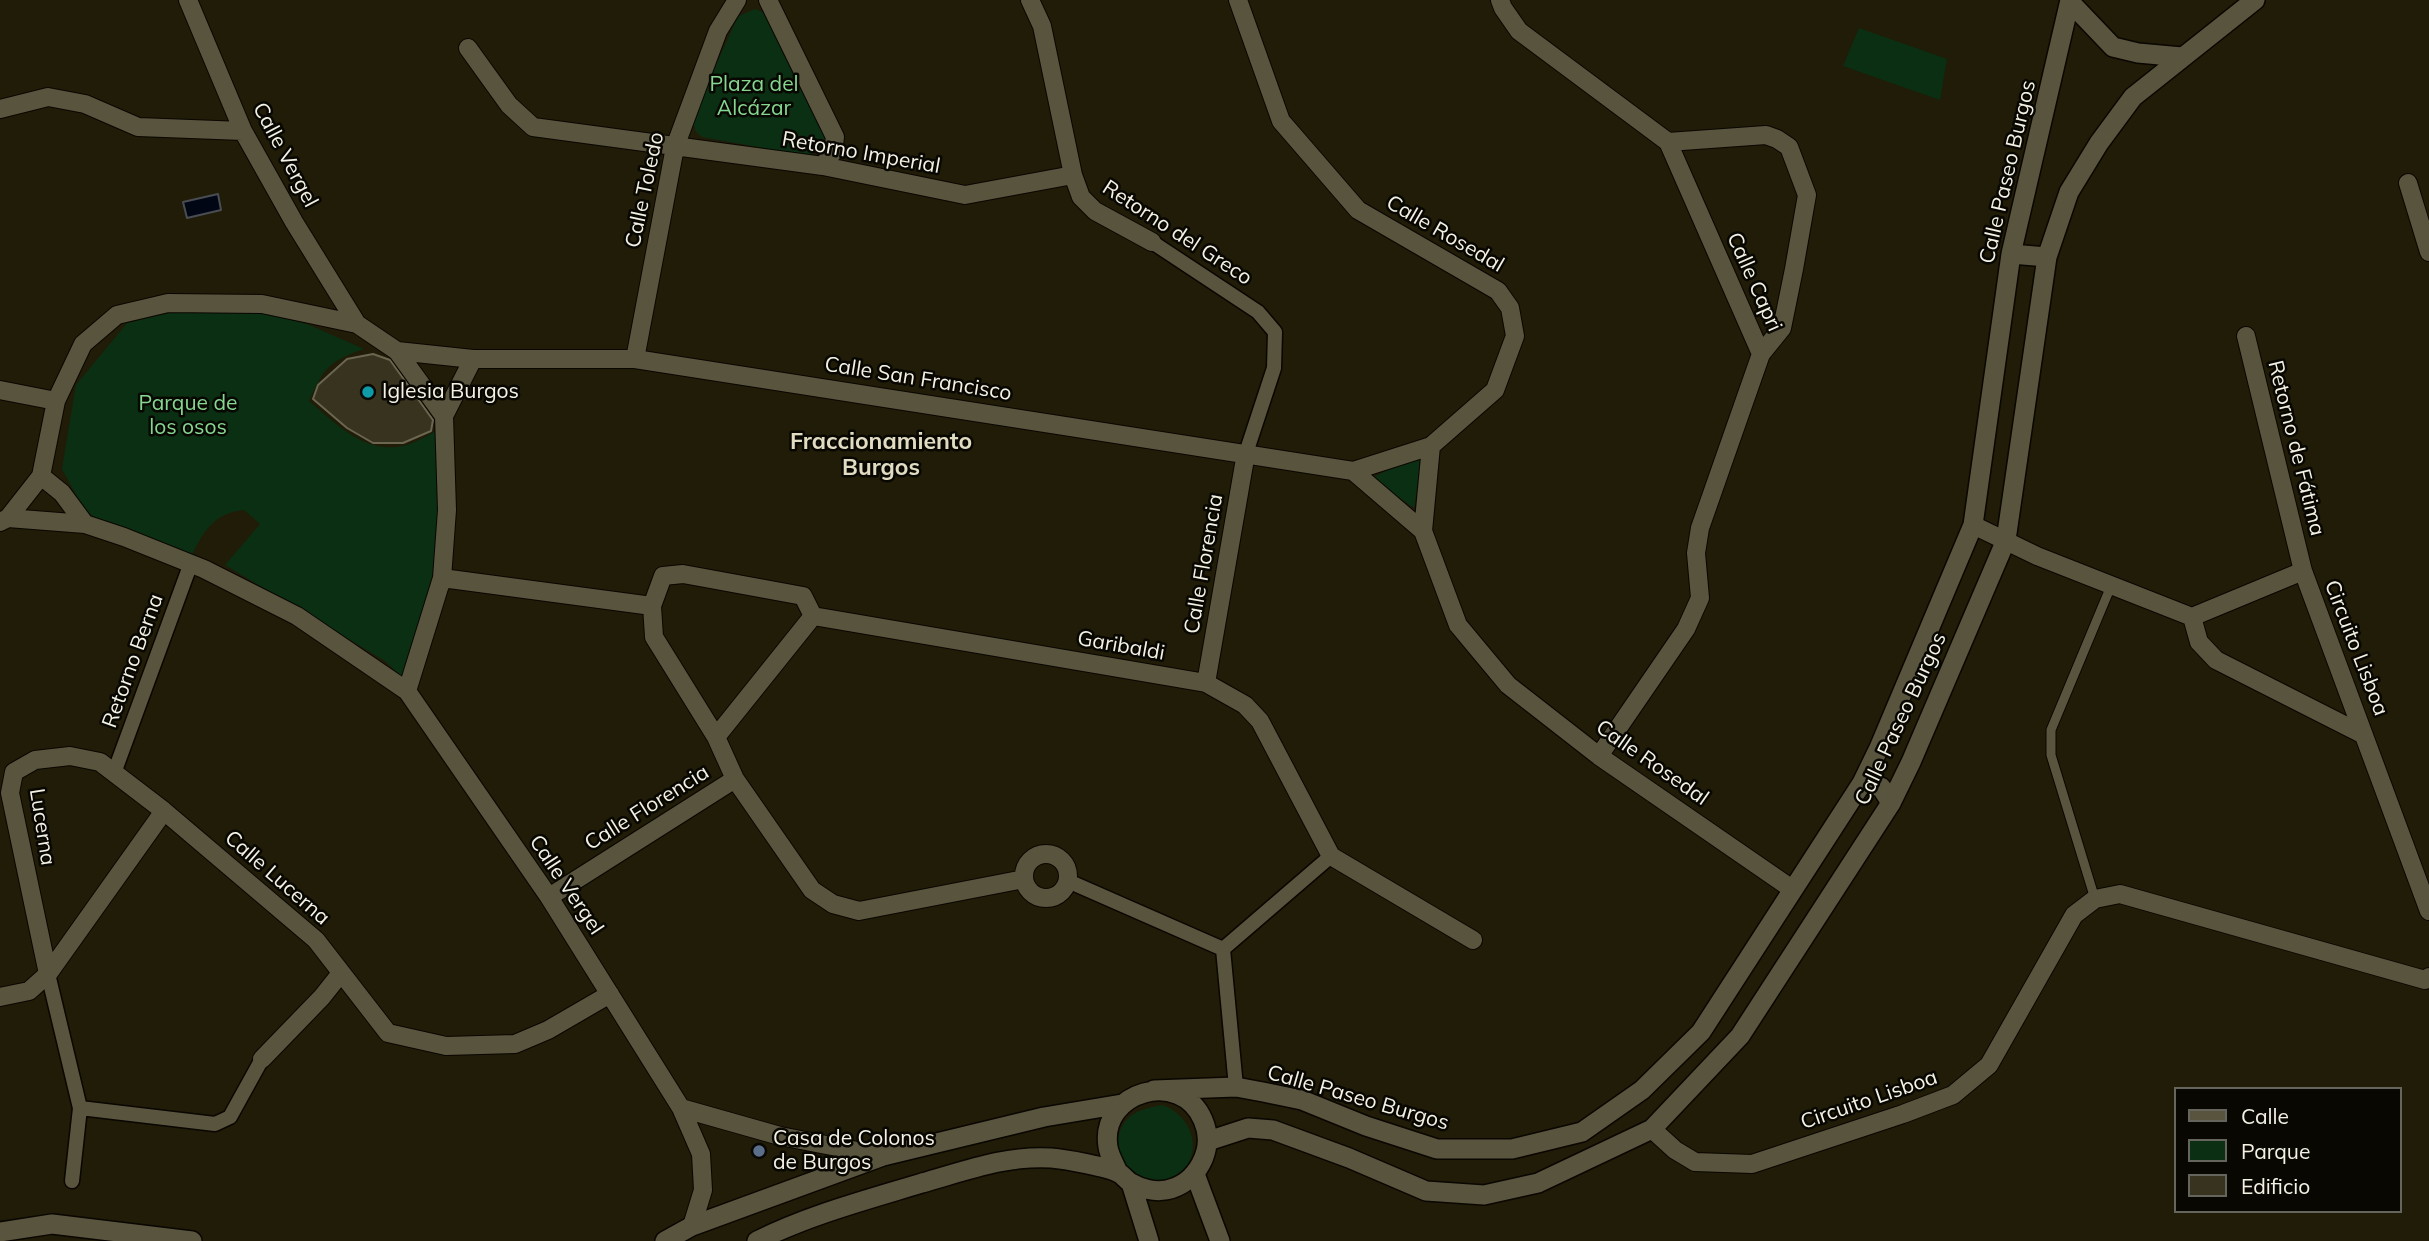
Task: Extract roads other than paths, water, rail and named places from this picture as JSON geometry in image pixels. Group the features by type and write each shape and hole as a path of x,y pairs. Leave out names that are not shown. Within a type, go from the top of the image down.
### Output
{"street":[{"name":"Calle Vergel","path":"188,0 243,131 294,222 357,324"},
{"name":"Calle Toledo","path":"635,359 675,147 718,31 737,0"},
{"path":"768,0 835,137 833,152 823,166"},
{"name":"Retorno del Greco","path":"1030,0 1042,26 1080,197 1095,211 1152,242 1258,312 1275,332 1274,368 1246,453"},
{"name":"Calle Rosedal","path":"1238,0 1281,121 1358,210 1498,291 1510,308 1515,336 1495,390 1431,446 1423,531 1458,625 1508,685 1599,756 1792,888"},
{"name":"Calle Capri","path":"1500,0 1519,31 1668,142 1761,354 1700,528 1696,553 1700,598 1686,629 1599,756"},
{"name":"Calle Paseo Burgos","path":"1208,1140 1248,1128 1273,1130 1349,1158 1426,1191 1484,1195 1538,1183 1652,1129 1740,1036 1891,803 2006,540 2047,257 2069,192 2099,143 2133,97 2255,0"},
{"path":"2070,1 2113,47 2138,53 2182,57"},
{"name":"Calle Paseo Burgos","path":"1154,1090 1236,1087 1302,1100 1366,1126 1437,1149 1512,1149 1582,1132 1642,1090 1701,1032 1862,783 1973,525 2011,254 2070,1"},
{"name":"Retorno Imperial","path":"468,48 509,105 533,127 823,166 965,195 1073,175"},
{"path":"0,109 48,97 85,104 138,127 243,131"},
{"path":"1668,142 1766,135 1789,147 1807,195 1782,328 1761,354"},
{"path":"2408,183 2429,252"},
{"path":"2011,254 2047,257"},
{"path":"4,520 40,476 56,401 83,344 117,314 168,303 262,304 357,324 397,351 444,416"},
{"name":"Retorno de Fátima","path":"2246,336 2302,571"},
{"name":"Calle San Francisco","path":"397,351 473,359 635,359 1353,471 1431,446"},
{"path":"4,520 85,524 191,564 297,616 407,691 442,578 447,510 444,416 473,359"},
{"path":"0,390 56,401"},
{"name":"Calle Florencia","path":"1206,684 1246,453"},
{"path":"1353,471 1423,531"},
{"path":"40,476 62,493 85,524"},
{"path":"1973,525 2111,586 2192,618"},
{"name":"Retorno Berna","path":"114,773 191,564"},
{"name":"Circuito Lisboa","path":"2364,735 2216,660 2199,642 2192,618 2302,571 2364,735 2429,911"},
{"path":"716,737 813,616 803,596 683,574 663,576 652,606 654,637 716,737 735,779 811,890 833,904 859,911 1024,879"},
{"path":"442,578 652,606"},
{"name":"Garibaldi","path":"813,616 1206,684 1245,705 1260,720 1331,856"},
{"name":"Calle Vergel","path":"407,691 549,897 681,1108 701,1154 703,1190 692,1226"},
{"path":"1879,748 1890,763 1911,762"},
{"name":"Lucerna","path":"48,974 10,793 14,772 35,760 70,756 100,762 164,811"},
{"name":"Calle Florencia","path":"549,897 735,779"},
{"path":"1862,783 1881,787 1891,803"},
{"path":"0,997 29,991 48,974 164,811"},
{"name":"Calle Lucerna","path":"164,811 316,940 388,1033 446,1046 515,1044 548,1030 610,994"},
{"path":"1047,854 1061,860 1068,881 1060,894 1045,898 1031,893 1024,879 1027,865 1032,859 1047,854"},
{"path":"1223,949 1331,856 1473,940"},
{"path":"1068,881 1223,949"},
{"path":"2095,899 2120,894 2425,980 2429,977"},
{"name":"Circuito Lisboa","path":"1652,1129 1675,1150 1695,1162 1752,1164 1903,1115 1953,1095 1989,1065 2074,915 2095,899"},
{"path":"1223,949 1236,1087"},
{"path":"80,1108 215,1125 230,1117 262,1059 341,973"},
{"path":"48,974 80,1108 72,1181"},
{"path":"664,1241 692,1226 883,1156 1044,1117 1122,1104 1137,1094 1154,1090 1174,1093 1192,1103 1203,1120 1208,1140 1204,1158 1195,1174 1182,1185 1165,1190 1148,1190 1124,1178 1052,1158 1006,1159 835,1209 757,1241"},
{"path":"1122,1104 1110,1124 1108,1147 1124,1178 1149,1241"},
{"path":"681,1108 780,1136 883,1156"},
{"path":"1195,1174 1220,1241"},
{"path":"0,1232 52,1224 180,1240"}],"lane":[{"path":"2095,899 2051,755 2051,730 2111,586"}],"place":[{"name":"Iglesia Burgos","path":"368,392"},
{"name":"Casa de Colonos de Burgos","path":"759,1151"}],"district":[{"name":"Fraccionamiento Burgos","path":"881,455"}],"park label":[{"name":"Plaza del Alcázar","path":"754,97"},
{"name":"Parque de los osos","path":"188,416"}]}
